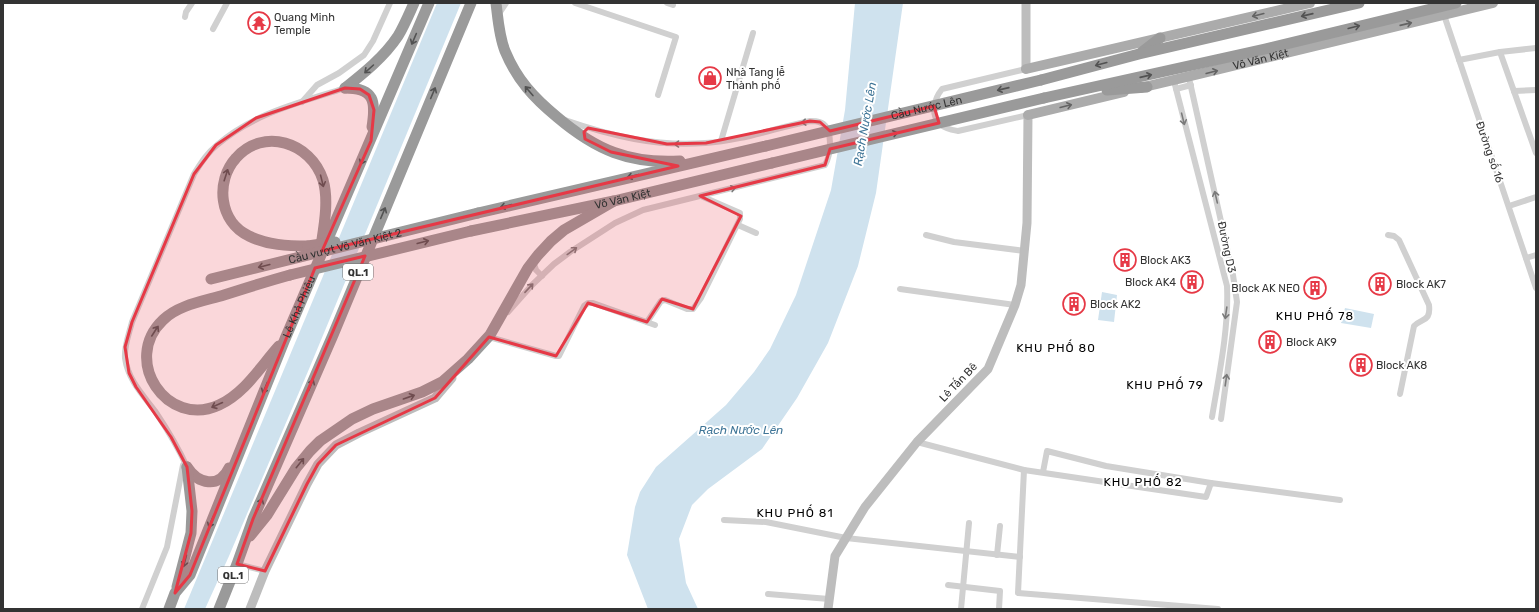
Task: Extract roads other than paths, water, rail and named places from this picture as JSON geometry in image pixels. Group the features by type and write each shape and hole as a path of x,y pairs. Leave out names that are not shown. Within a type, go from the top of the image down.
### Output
{"highway":[{"path":"345,88 367,71 388,50 398,36 414,3"},
{"name":"Lê Khả Phiêu","path":"169,609 175,593 190,575 285,339 429,3"},
{"name":"QL.1","path":"218,609 238,564 253,519 333,335 471,3"},
{"path":"496,3 499,31 505,51 525,87 538,101 577,134 586,133 595,145 629,158 653,161 705,160"},
{"path":"1139,54 1359,3"},
{"name":"Võ Văn Kiệt","path":"1044,98 1265,49 1456,3"},
{"path":"1139,54 1160,38"},
{"name":"Cầu Nước Lên","path":"766,146 1041,80 1139,54"},
{"path":"1067,93 1147,87"},
{"path":"345,88 360,89 371,98 374,110 371,141"},
{"name":"Cầu Nước Lên","path":"772,163 1044,98"},
{"path":"319,259 324,216 325,194 323,181 315,163 300,149 275,141 258,143 242,152 235,158 228,168 222,189 223,201 232,222 248,236 270,244 308,246 357,239 478,213"},
{"name":"Võ Văn Kiệt","path":"478,213 766,146"},
{"name":"Võ Văn Kiệt","path":"285,339 245,386 220,405 209,408 187,409 164,398 156,388 147,367 146,354 153,332 163,320 181,308 202,299 290,274 471,231 614,201 772,163"},
{"path":"246,541 267,515 296,468 320,441 352,419 373,409 422,392 442,382 468,359 489,337 533,261 551,241 564,230 614,201"},
{"name":"Cầu vượt Võ Văn Kiệt 2","path":"211,279 478,213"},
{"path":"185,464 192,476 208,482 216,481 227,472 241,448"},
{"path":"175,593 184,564 191,533 192,511 185,464"}],"main road":[{"path":"1026,69 1310,3"},
{"name":"Võ Văn Kiệt","path":"1028,115 1147,87 1175,85 1190,82 1324,43 1494,3"}],"street":[{"path":"185,17 186,12 192,3"},
{"path":"213,29 227,3"},
{"path":"302,102 317,85 339,74 364,55 373,41 390,3"},
{"path":"498,16 506,3"},
{"path":"575,3 676,37 658,95"},
{"path":"667,3 673,5"},
{"path":"1026,3 1026,69 942,89 937,95 934,106 936,116 940,124 948,129 958,131 1028,115"},
{"name":"Đường số 16","path":"1444,15 1536,288"},
{"path":"720,141 753,33"},
{"path":"1459,60 1500,52 1536,48"},
{"path":"1500,52 1536,152"},
{"name":"Đường D3","path":"1190,82 1233,275 1237,302 1221,418"},
{"name":"Đường D3","path":"1175,85 1227,286 1228,304 1212,417"},
{"path":"142,609 167,547 185,464 171,437 136,387 129,373 125,347 132,322 194,174 206,156 216,145 256,118 345,88"},
{"path":"1514,91 1536,90"},
{"name":"Lê Tấn Bê","path":"828,609 835,556 865,507 917,442 988,369 1015,305 1021,285 1028,215 1028,115"},
{"path":"498,322 542,276 570,252 615,223 643,210 824,165 829,159 830,143 826,127 820,122 810,121 706,143 667,144 608,134 586,133"},
{"path":"647,322 661,301 665,300 687,309 693,309 701,298 738,225 741,216 740,213 701,196"},
{"path":"1508,206 1536,197"},
{"path":"738,225 756,233"},
{"path":"926,235 954,242 1025,252"},
{"path":"1388,235 1394,236 1398,240 1429,305 1430,312 1426,319 1414,326 1400,394"},
{"path":"1526,258 1536,255"},
{"path":"533,261 536,270 542,276"},
{"path":"900,289 1015,305"},
{"path":"489,337 559,356 584,306 588,303 606,307 655,325"},
{"path":"250,609 265,571 318,464 336,445 435,398 468,359"},
{"path":"917,442 1024,470 1206,497 1210,483"},
{"path":"1043,472 1048,451 1106,466 1210,483 1340,500"},
{"path":"1024,470 1018,593 1218,609"},
{"path":"724,520 766,522 846,538 1020,557"},
{"path":"961,609 969,523"},
{"path":"997,555 1000,526"},
{"path":"238,564 265,571"},
{"path":"948,585 1000,591 999,609"},
{"path":"768,594 829,599"}],"water":[{"path":"437,3 461,3 309,369 205,609 184,609"},
{"name":"Rạch Nước Lên","path":"855,3 903,3 876,193 858,266 828,343 797,398 762,449 708,489 692,505 679,539 686,583 698,609 648,609 627,555 635,507 640,492 656,467 726,405 754,372 770,349 796,295 831,190 845,110"},
{"path":"1102,292 1117,295 1114,322 1098,320"},
{"path":"1345,308 1374,314 1371,328 1341,323"}],"place":[{"name":"Quang Minh Temple","path":"259,23"},
{"name":"Nhà Tang lễ Thành phố","path":"710,78"},
{"name":"Block AK3","path":"1125,260"},
{"name":"Block AK4","path":"1192,282"},
{"name":"Block AK7","path":"1380,284"},
{"name":"Block AK NEO","path":"1315,288"},
{"name":"Block AK2","path":"1074,304"},
{"name":"Block AK9","path":"1270,342"},
{"name":"Block AK8","path":"1361,365"}],"district":[{"name":"KHU PHỐ 78","path":"1315,316"},
{"name":"KHU PHỐ 80","path":"1056,348"},
{"name":"KHU PHỐ 79","path":"1165,385"},
{"name":"KHU PHỐ 82","path":"1143,482"},
{"name":"KHU PHỐ 81","path":"795,513"}]}
